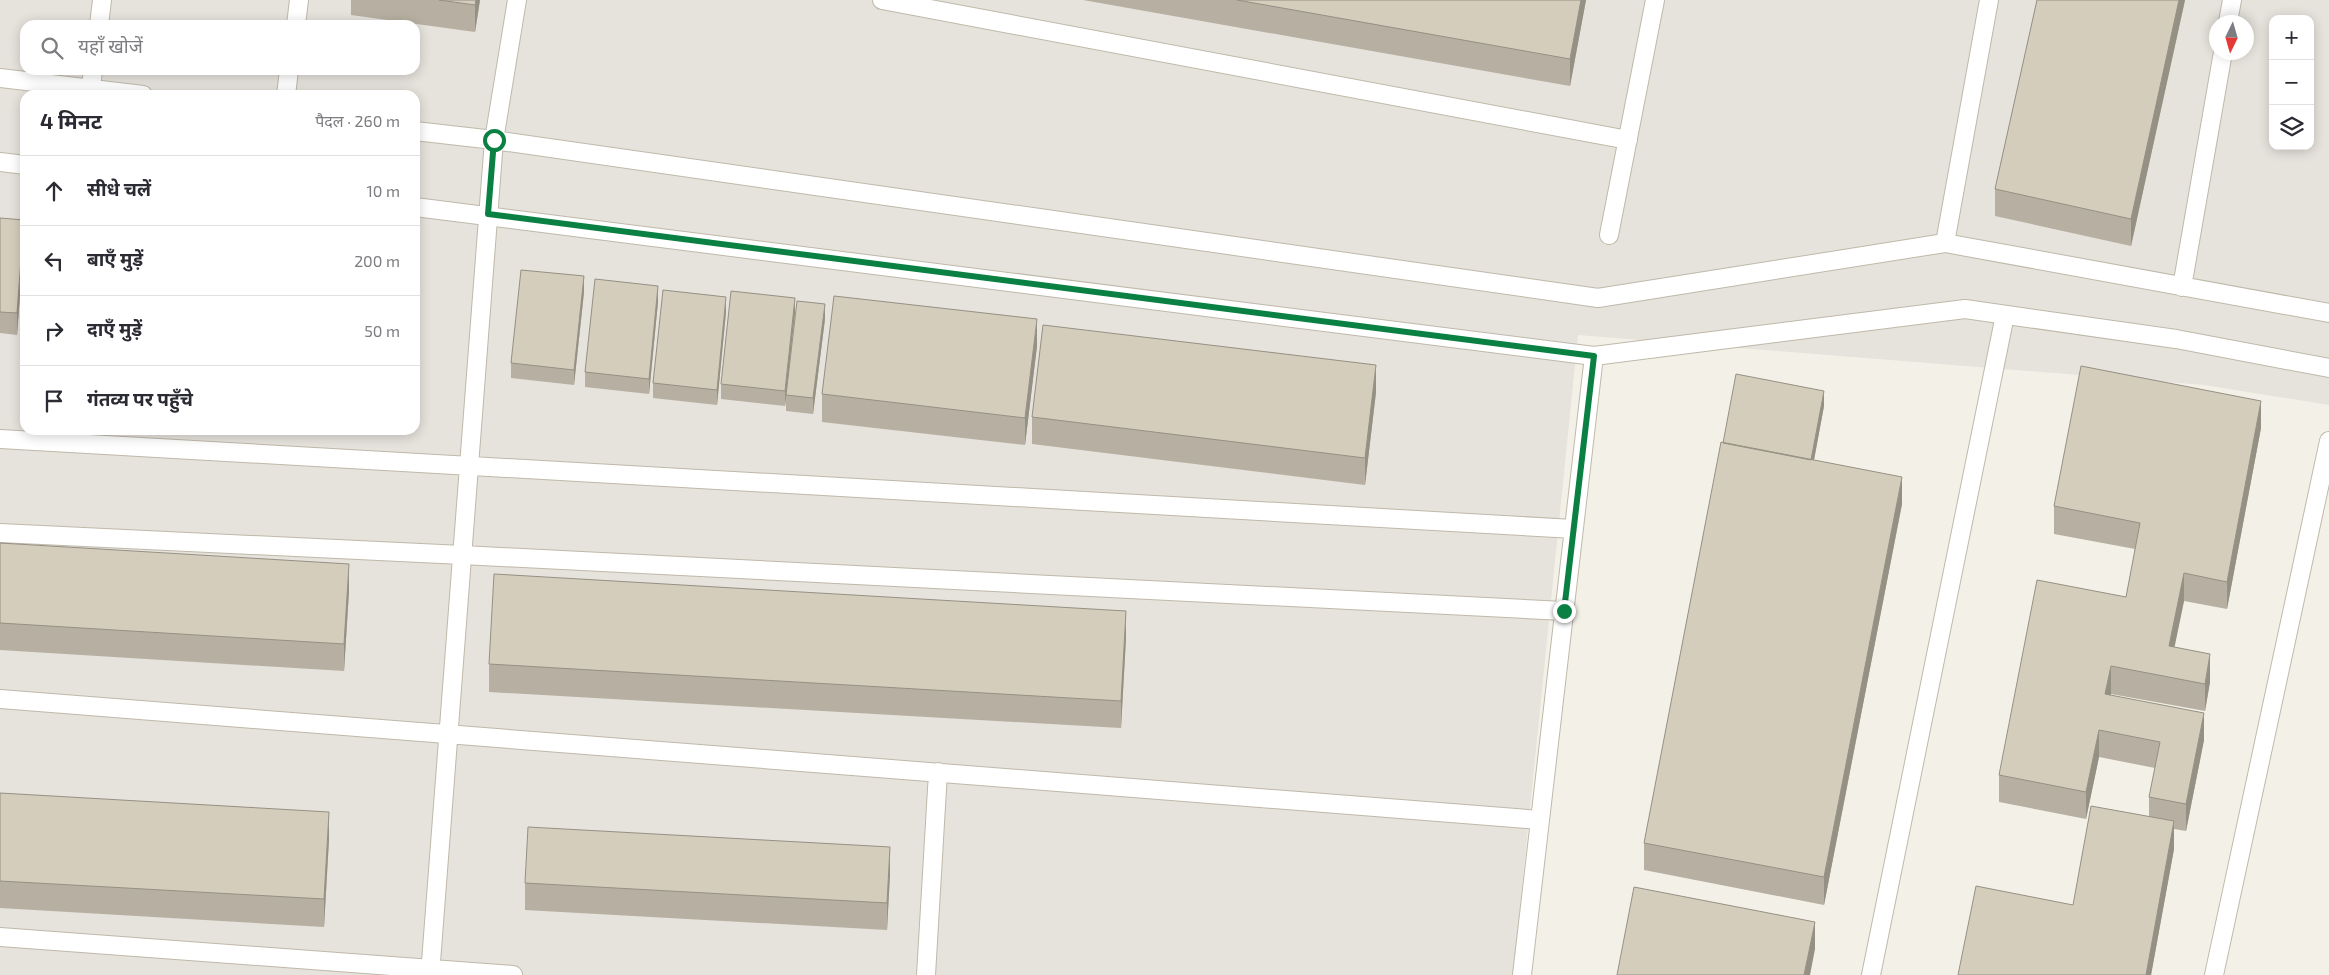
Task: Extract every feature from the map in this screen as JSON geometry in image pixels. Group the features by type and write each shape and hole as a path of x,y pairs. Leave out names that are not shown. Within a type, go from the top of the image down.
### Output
{"lane":[{"path":"100,20 102,0"},
{"path":"297,20 299,0"},
{"path":"430,972 494,140 517,0"},
{"path":"882,0 1628,140"},
{"path":"1609,235 1656,0"},
{"path":"1945,242 1989,0"},
{"path":"2229,15 2232,0"},
{"path":"2182,287 2222,60"},
{"path":"287,90 288,75"},
{"path":"0,78 92,79 127,90"},
{"path":"420,132 494,140 1598,298 1945,242 2329,313"},
{"path":"0,162 20,164"},
{"path":"420,207 488,214 1594,356 1965,309 2176,339 2329,368"},
{"path":"1872,975 2005,315"},
{"path":"1522,975 1594,356"},
{"path":"0,439 1574,529"},
{"path":"2214,975 2329,441"},
{"path":"0,533 462,554 1564,611"},
{"path":"0,698 1540,820"},
{"path":"926,975 938,772"},
{"path":"0,937 430,972 513,975"}],"shaded area":[{"path":"0,0 2329,0 2329,405 2204,385 1578,335 1513,975 0,975"}],"building":[{"path":"439,0 476,0 475,5"},
{"path":"1237,0 1581,0 1570,59"},
{"path":"2037,0 2179,0 2131,219 1995,189"},
{"path":"0,218 20,220 20,273 17,313 0,312"},
{"path":"521,270 584,276 574,370 511,363"},
{"path":"595,279 658,286 649,379 585,372"},
{"path":"663,290 726,297 717,390 653,383"},
{"path":"731,291 795,298 785,391 721,384"},
{"path":"834,296 1037,319 1025,418 822,394"},
{"path":"797,301 825,304 813,398 786,395"},
{"path":"1043,325 1376,365 1365,458 1032,417"},
{"path":"2081,366 2261,401 2227,582 2184,573 2169,646 2210,654 2205,684 2111,666 2105,694 2204,713 2186,804 2149,797 2160,742 2099,730 2086,792 1999,775 2037,580 2126,597 2140,523 2054,506"},
{"path":"1736,374 1824,391 1811,460 1723,443"},
{"path":"1721,442 1902,477 1824,877 1644,843"},
{"path":"0,543 349,564 344,644 0,623"},
{"path":"494,574 1126,611 1121,701 489,664"},
{"path":"0,793 329,812 324,899 0,881"},
{"path":"2091,806 2174,821 2146,975 1958,975 1976,886 2073,905"},
{"path":"528,827 890,847 887,903 525,883"},
{"path":"1634,887 1815,922 1804,975 1617,975"}],"route":[{"path":"494,140 488,214 1594,356 1564,611"}]}
